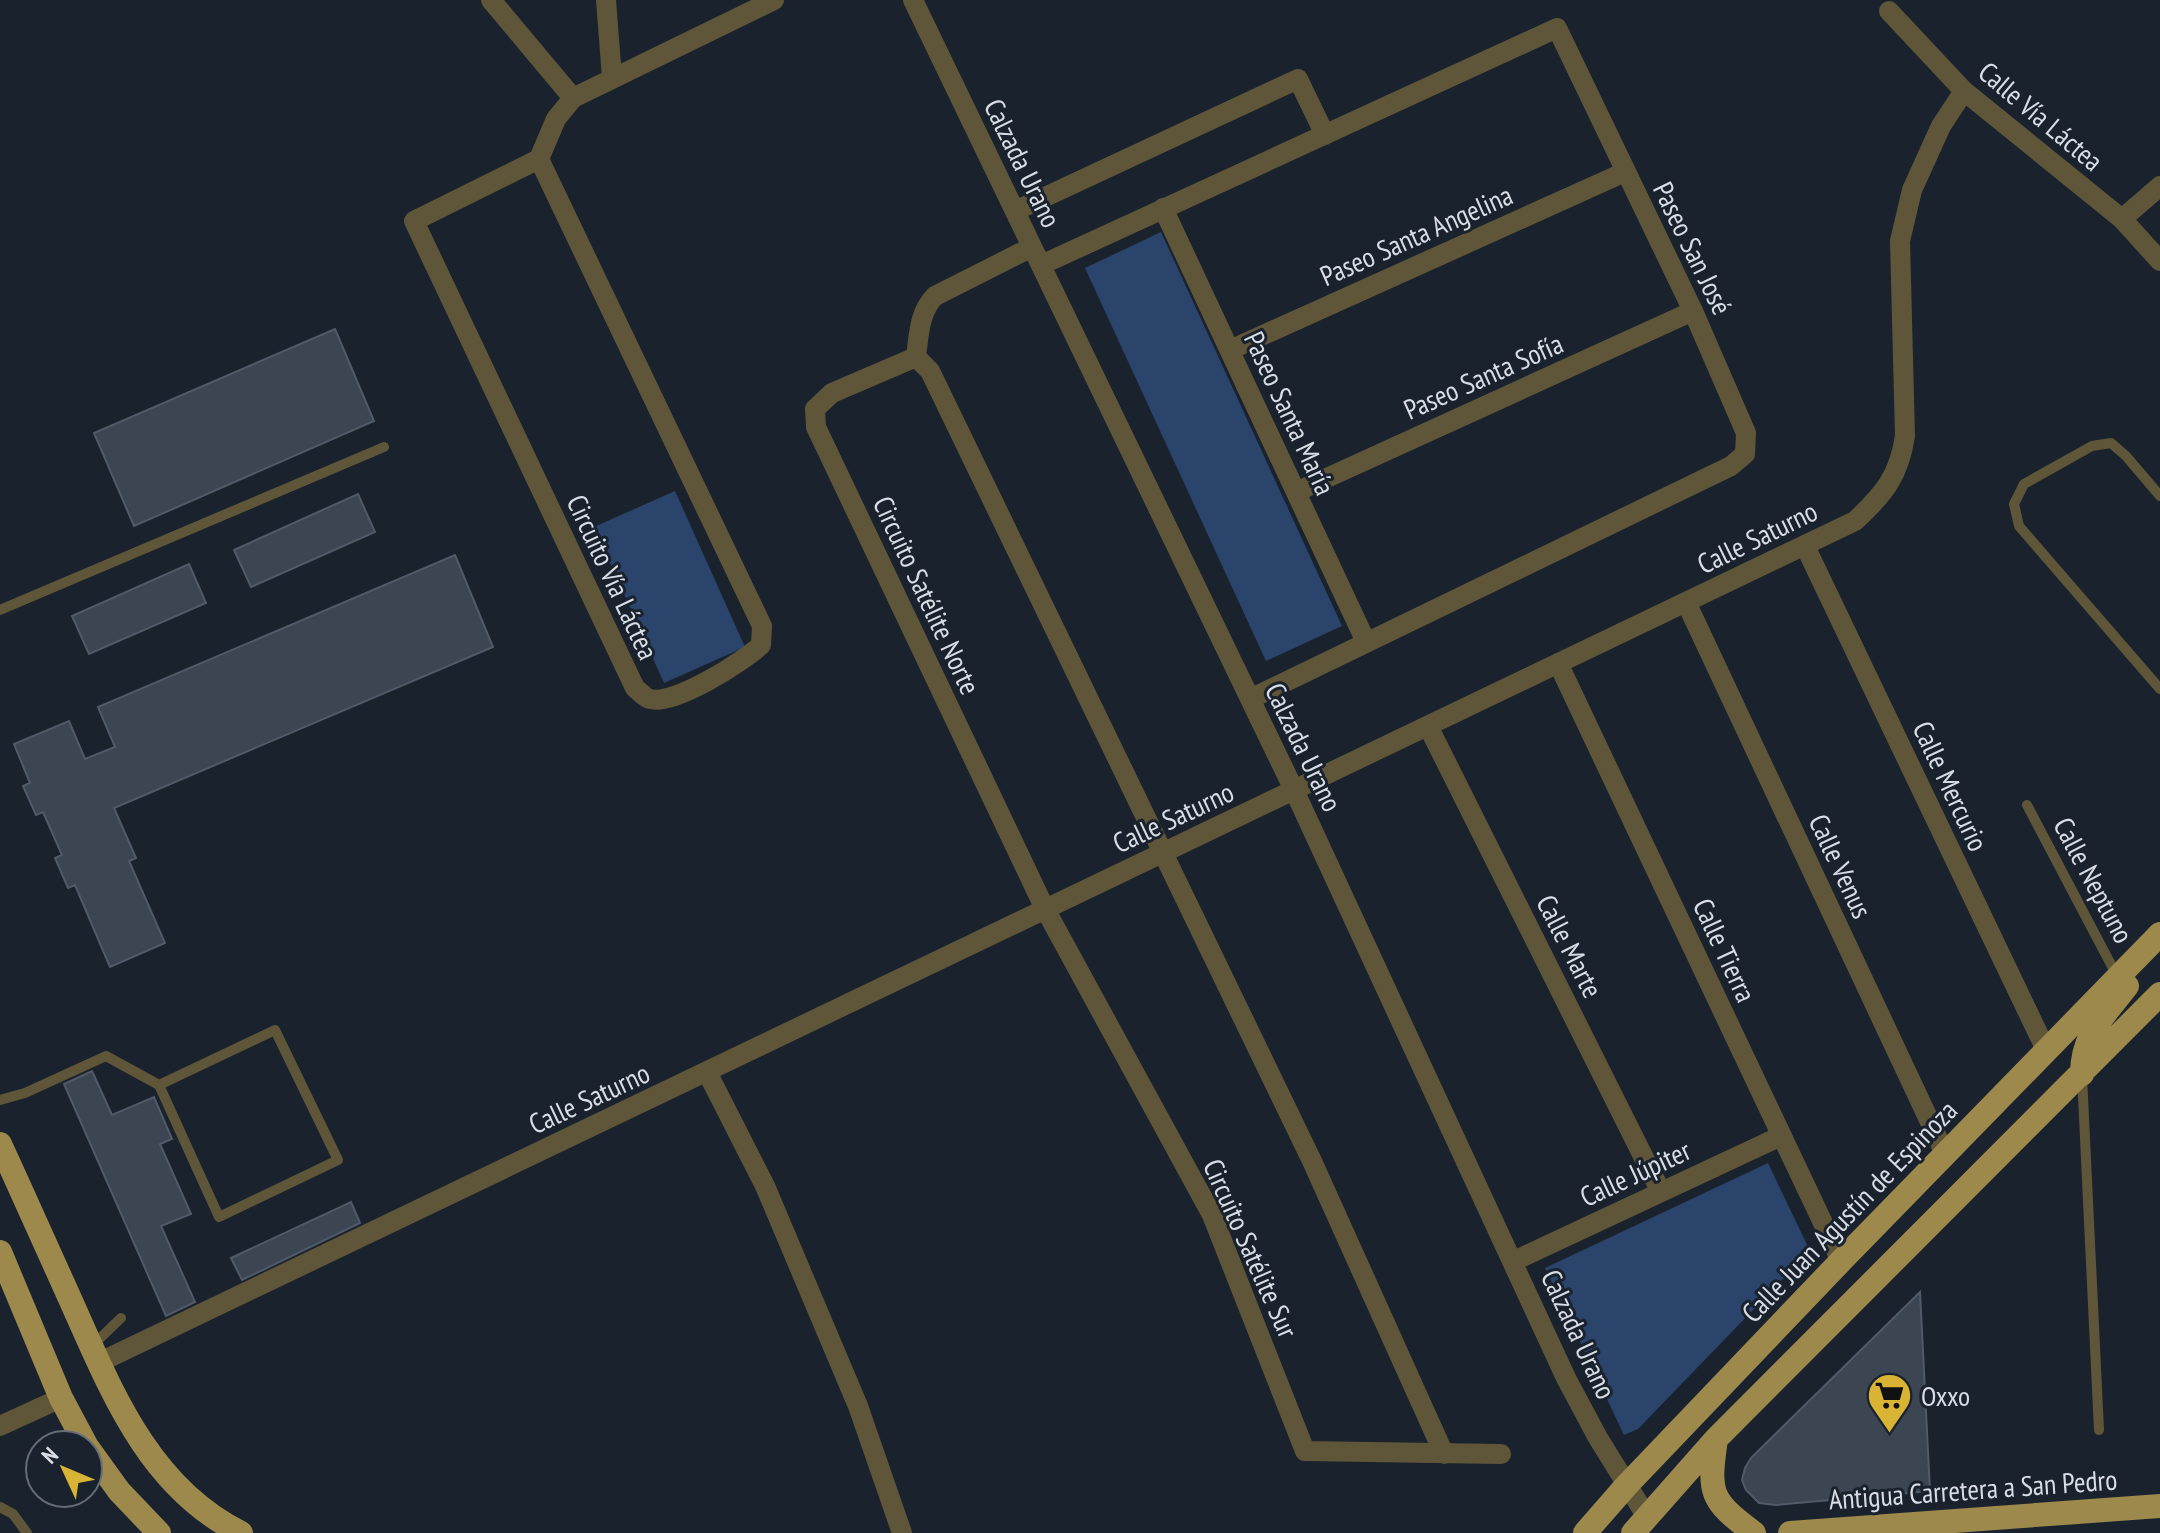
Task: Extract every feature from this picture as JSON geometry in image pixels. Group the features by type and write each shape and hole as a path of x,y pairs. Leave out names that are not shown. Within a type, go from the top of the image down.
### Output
{"main road":[{"name":"Calle Juan Agustín de Espinoza","path":"1585,1533 1841,1261 2160,934"},
{"path":"2082,1074 2082,1054 2087,1040 2160,943"},
{"path":"1640,1525 1716,1439 2160,994"},
{"path":"0,1144 118,1406 147,1452 195,1502 241,1533"},
{"path":"0,1252 61,1398 78,1429"},
{"path":"1716,1439 1711,1482 1714,1493 1722,1507 1754,1533"},
{"path":"104,1470 119,1491 159,1533"},
{"name":"Antigua Carretera a San Pedro","path":"1790,1533 2160,1506"}],"street":[{"path":"491,0 573,98"},
{"path":"606,0 612,78"},
{"path":"539,159 556,119 573,98 746,7 774,0"},
{"name":"Calzada Urano","path":"913,0 1294,790 1566,1378 1626,1486 1640,1525"},
{"name":"Calle Vía Láctea","path":"1889,11 1964,91 2122,219 2160,261"},
{"name":"Paseo San José","path":"1036,256 1096,239 1557,28 1693,311 1746,433 1745,454 1731,466 1250,699"},
{"path":"1015,211 1298,79 1325,135"},
{"name":"Calle Saturno","path":"95,1355 707,1072 1044,907 1165,853 1855,521 1890,484 1902,460 1905,436 1900,241 1912,190 1941,126 1964,91"},
{"name":"Circuito Vía Láctea","path":"539,159 762,626 761,645 746,659 668,699 649,699 635,688 414,221 539,159"},
{"name":"Paseo Santa Angelina","path":"1230,350 1625,172"},
{"path":"2122,219 2160,186"},
{"name":"Paseo Santa María","path":"1163,208 1366,642"},
{"path":"1036,256 935,296 922,315 916,357 930,371 1165,853 1312,1161 1444,1454"},
{"name":"Paseo Santa Sofía","path":"1296,492 1693,311"},
{"name":"Circuito Satélite Norte","path":"916,357 832,393 815,409 816,427 1044,907"},
{"name":"Calle Mercurio","path":"1805,546 2046,1050"},
{"name":"Calle Venus","path":"1686,602 1945,1154"},
{"name":"Calle Tierra","path":"1558,663 1841,1261"},
{"name":"Calle Marte","path":"1428,726 1661,1192"},
{"name":"Circuito Satélite Sur","path":"1044,907 1212,1215 1305,1451 1501,1454"},
{"path":"707,1072 765,1186 852,1391 902,1533"},
{"name":"Calle Júpiter","path":"1514,1261 1781,1136"},
{"path":"0,1426 61,1398"}],"lane":[{"path":"2160,496 2111,443 2092,446 2024,484 2014,504 2019,526 2160,689"},
{"path":"0,610 384,447"},
{"name":"Calle Neptuno","path":"2027,805 2118,977"},
{"path":"0,1100 25,1093 106,1056 159,1085 219,1217 338,1160 275,1030 159,1085"},
{"path":"2082,1074 2099,1430"},
{"path":"95,1355 121,1318"},
{"path":"0,1507 13,1514 27,1533"}],"shaded area":[{"path":"1161,232 1342,626 1266,661 1085,268"},
{"path":"675,491 745,647 664,683 594,527"},
{"path":"1768,1163 1810,1251 1638,1429 1624,1435 1545,1268"}],"building":[{"path":"335,329 374,421 134,526 94,433"},
{"path":"358,494 375,532 251,587 234,550"},
{"path":"455,555 493,647 114,808 136,858 129,861 165,943 110,967 75,885 68,888 55,858 62,855 43,812 36,815 23,786 30,783 14,744 69,721 85,759 115,747 98,707"},
{"path":"189,564 206,603 89,654 72,616"},
{"path":"92,1071 112,1115 154,1097 172,1139 160,1144 191,1214 161,1226 195,1302 166,1316 64,1084"},
{"path":"351,1202 360,1223 242,1280 231,1258"},
{"path":"1920,1292 1930,1491 1776,1505 1759,1503 1746,1490 1742,1480 1751,1458"}],"place":[{"name":"Oxxo","path":"1890,1434"}]}
